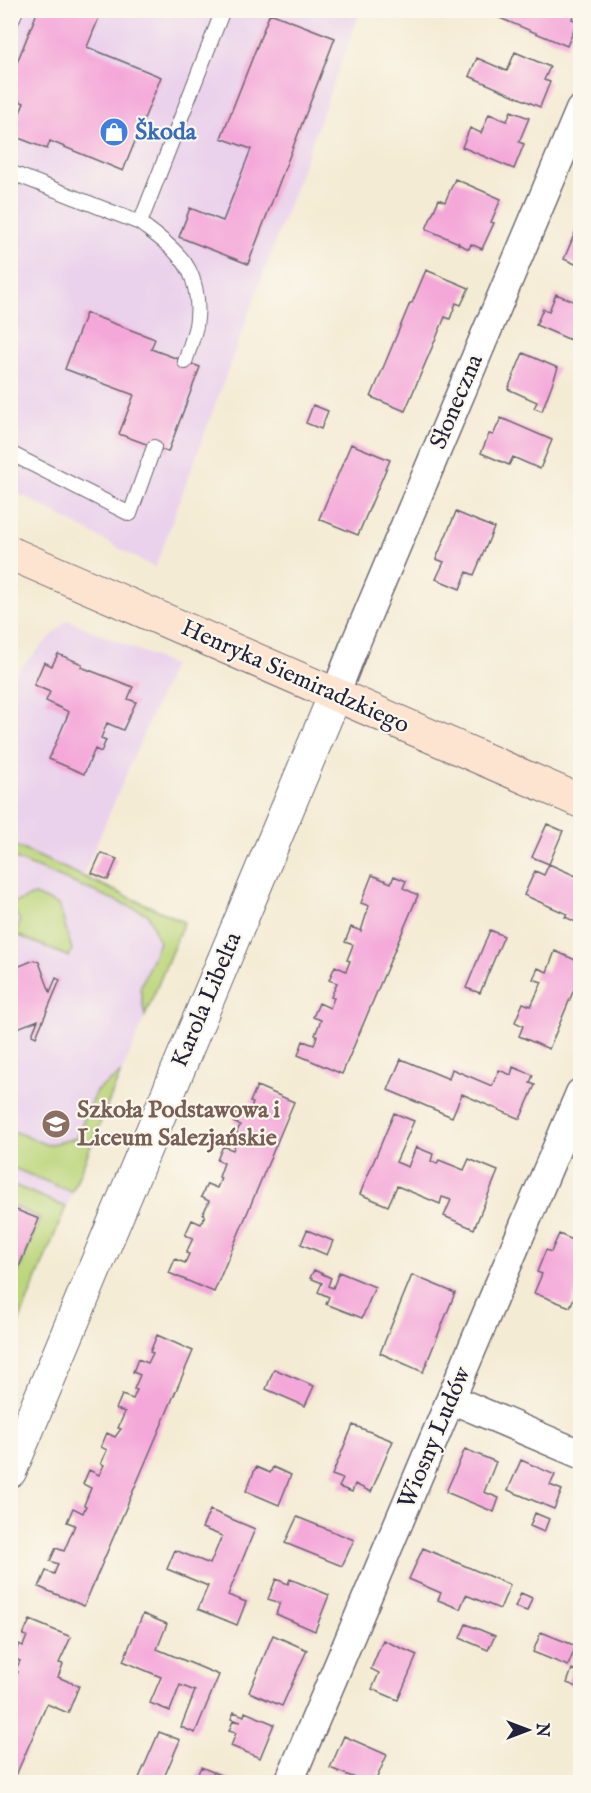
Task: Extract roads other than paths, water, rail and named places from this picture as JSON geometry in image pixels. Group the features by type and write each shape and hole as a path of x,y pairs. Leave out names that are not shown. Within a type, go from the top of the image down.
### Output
{"main road":[{"name":"Henryka Siemiradzkiego","path":"10,553 580,801"}],"street":[{"name":"Słoneczna","path":"335,695 352,649 580,110"},
{"name":"Karola Libelta","path":"10,1471 335,695"},
{"name":"Wiosny Ludów","path":"289,1782 580,1093"},
{"path":"451,1399 580,1454"}],"lane":[{"path":"10,25 16,10"},
{"path":"140,223 223,10"},
{"path":"12,173 140,223 179,256 194,282 197,310 196,326 185,362"},
{"path":"10,453 130,514 154,447"}],"place":[{"name":"Škoda","path":"114,132"},
{"name":"Szkoła Podstawowa i Liceum Salezjańskie","path":"56,1124"}]}
